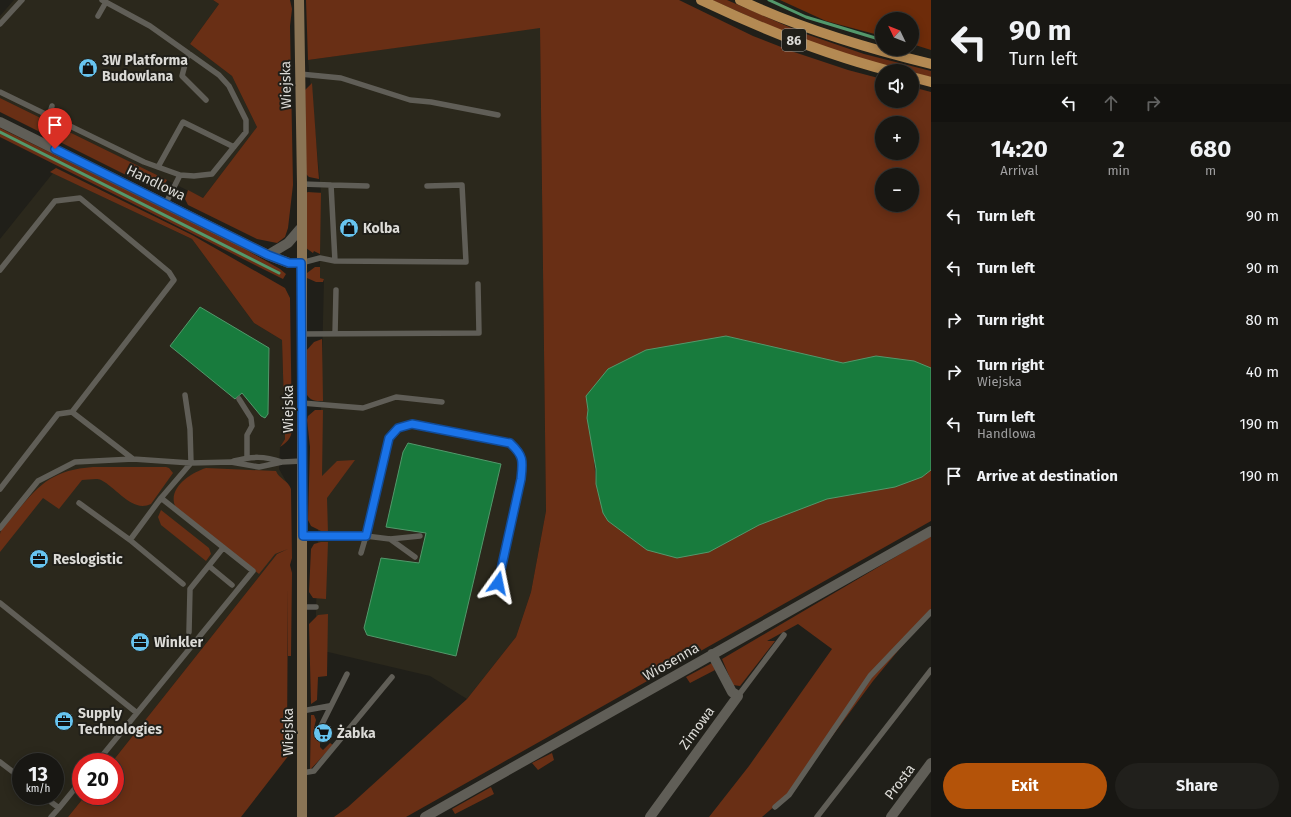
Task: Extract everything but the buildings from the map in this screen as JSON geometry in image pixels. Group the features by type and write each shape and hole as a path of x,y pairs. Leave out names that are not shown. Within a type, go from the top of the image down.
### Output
{"main road":[{"name":"86","path":"701,0 758,27 848,60 875,67"},
{"name":"86","path":"740,0 768,13 880,52 931,64"},
{"path":"919,79 931,82"}],"street":[{"name":"Wiejska","path":"299,0 302,184 300,229 303,536 302,817"},
{"name":"Handlowa","path":"0,122 166,203 268,255 289,263 301,263"},
{"path":"268,255 288,243 300,229"},
{"name":"Wiosenna","path":"425,817 931,531"},
{"path":"712,654 732,692 738,696"},
{"name":"Zimowa","path":"650,817 738,696"},
{"name":"Prosta","path":"891,817 931,763"}],"lane":[{"path":"0,24 22,0"},
{"path":"0,92 158,167 180,175 194,176 212,174 246,132 246,120 229,86 219,75 150,26 104,1 98,16"},
{"path":"188,53 182,76 206,100"},
{"path":"300,74 341,78 410,100 431,102 498,115"},
{"path":"49,116 52,106"},
{"path":"158,167 183,122 234,147"},
{"path":"166,203 180,175"},
{"path":"302,184 367,186"},
{"path":"331,185 335,261"},
{"path":"301,263 320,258 335,261 466,262 462,185 427,186"},
{"path":"0,270 55,201 80,198 168,272 174,280 72,412 58,414 0,489"},
{"path":"301,334 479,333 478,284"},
{"path":"335,334 336,290"},
{"path":"130,540 161,498 191,463 190,429 185,395"},
{"path":"302,403 364,408 396,397 442,402"},
{"path":"239,399 250,418 252,426 247,435 247,457"},
{"path":"72,412 133,459"},
{"path":"361,553 389,438 398,428 412,424 510,443 520,452 522,465 498,583"},
{"path":"231,462 247,457 265,457 282,462"},
{"path":"0,528 38,481 75,462 133,459 191,463 231,462 259,467 282,462 302,461"},
{"path":"104,753 253,571 161,498"},
{"path":"79,503 130,540 183,584"},
{"path":"303,536 366,536 390,539 420,536"},
{"path":"390,539 415,557"},
{"path":"189,632 190,589 224,548"},
{"path":"209,566 232,585"},
{"path":"0,603 137,713"},
{"path":"303,607 316,607"},
{"path":"775,807 789,795 870,676 931,612"},
{"path":"738,696 784,635"},
{"path":"817,817 931,670"},
{"path":"320,728 329,706 347,674"},
{"path":"302,773 314,771 392,677"},
{"path":"302,711 329,706"},
{"path":"0,762 12,771"},
{"path":"51,817 72,792"},
{"path":"55,805 59,808"}],"shaded area":[{"path":"14,0 213,0 219,4 190,44 232,76 257,127 203,198 0,98 0,16"},
{"path":"213,0 290,0 292,9 290,26 293,185 288,228 285,237 277,243 257,239 188,205 185,199 188,190 203,198 257,127 232,76 190,44 219,4"},
{"path":"306,0 679,0 753,36 794,52 875,77 875,108 919,108 919,89 931,92 931,384 593,446 596,484 608,521 614,524 931,457 931,521 406,817 334,817 348,807 467,699 516,637 531,592 546,511 540,28 308,60"},
{"path":"712,0 727,0 803,33 864,54 903,64 873,63 800,39"},
{"path":"780,0 931,0 931,50 919,46 919,12 875,12 875,34 826,21"},
{"path":"540,27 546,511 531,592 516,637 467,699 430,676 328,652 315,653 324,279 320,278 320,254 309,249 309,193 321,192 308,60"},
{"path":"919,68 931,71 931,77 919,74"},
{"path":"312,83 319,179 309,177 306,174 305,90"},
{"path":"0,98 167,180 165,184 159,189 154,189 0,112"},
{"path":"0,128 227,239 280,269 286,274 283,279 0,137"},
{"path":"56,168 192,235 285,288 290,298 292,430 290,438 285,444 280,447 285,439 282,340 254,323 192,239 50,172"},
{"path":"53,173 192,239 254,323 282,340 285,439 280,447 279,469 287,483 288,550 277,554 119,753 72,753 72,805 78,805 68,817 0,817 0,239"},
{"path":"306,193 321,193 320,254 314,251 313,253 306,248"},
{"path":"315,267 320,267 320,278 324,279 323,282 316,282 307,278 307,273"},
{"path":"200,307 269,348 268,414 265,418 261,416 242,393 235,399 170,346"},
{"path":"726,336 843,363 876,356 914,361 931,368 931,470 922,477 895,487 827,499 759,525 709,552 677,558 647,550 608,521 603,513 596,484 596,469 587,418 588,410 586,396 608,369 646,350"},
{"path":"322,339 323,401 318,401 312,400 307,395 306,351 314,342"},
{"path":"315,410 323,410 322,476 337,461 355,460 327,498 328,533 321,533 321,531 311,526 308,520 310,447 307,420 308,416"},
{"path":"408,443 501,464 456,656 367,635 364,628 381,558 419,563 426,533 386,527 403,452"},
{"path":"93,467 166,467 173,473 151,504 144,506 131,502 99,479 82,480 59,509 43,498 0,552 0,534 2,529 32,494 48,480 57,475 67,471"},
{"path":"206,468 276,471 291,489 291,656 288,656 288,587 287,737 289,755 241,817 68,817 78,805 124,805 124,753 119,753 277,554 288,549 275,554 259,574 176,508 174,494 177,488 187,478"},
{"path":"161,510 209,548 211,554 206,561 161,525 158,517"},
{"path":"931,536 931,611 873,681 790,793 762,817 709,817 749,766 832,649 798,624 767,641 775,641 740,686 733,685 722,659"},
{"path":"328,542 326,599 313,598 309,592 311,549 314,544"},
{"path":"328,614 327,676 318,677 317,700 311,704 309,624 318,615"},
{"path":"712,663 715,670 690,683 686,677"},
{"path":"311,715 314,715 316,720 314,728 320,733 320,747 323,750 330,743 333,745 310,770"},
{"path":"552,753 554,760 538,770 532,763"},
{"path":"491,787 494,794 455,814 452,809"}],"waterway":[{"path":"769,0 806,17 875,38"},
{"path":"0,132 279,273"}],"place":[{"name":"3W Platforma Budowlana","path":"88,68"},
{"name":"Kolba","path":"349,228"},
{"name":"Reslogistic","path":"39,559"},
{"name":"Winkler","path":"140,642"},
{"name":"Supply Technologies","path":"64,721"},
{"name":"Żabka","path":"323,733"}],"route":[{"path":"55,149 268,255 289,263 301,263 303,536 366,536 389,438 398,428 412,424 510,443 520,452 522,465 521,479 498,583"}]}
